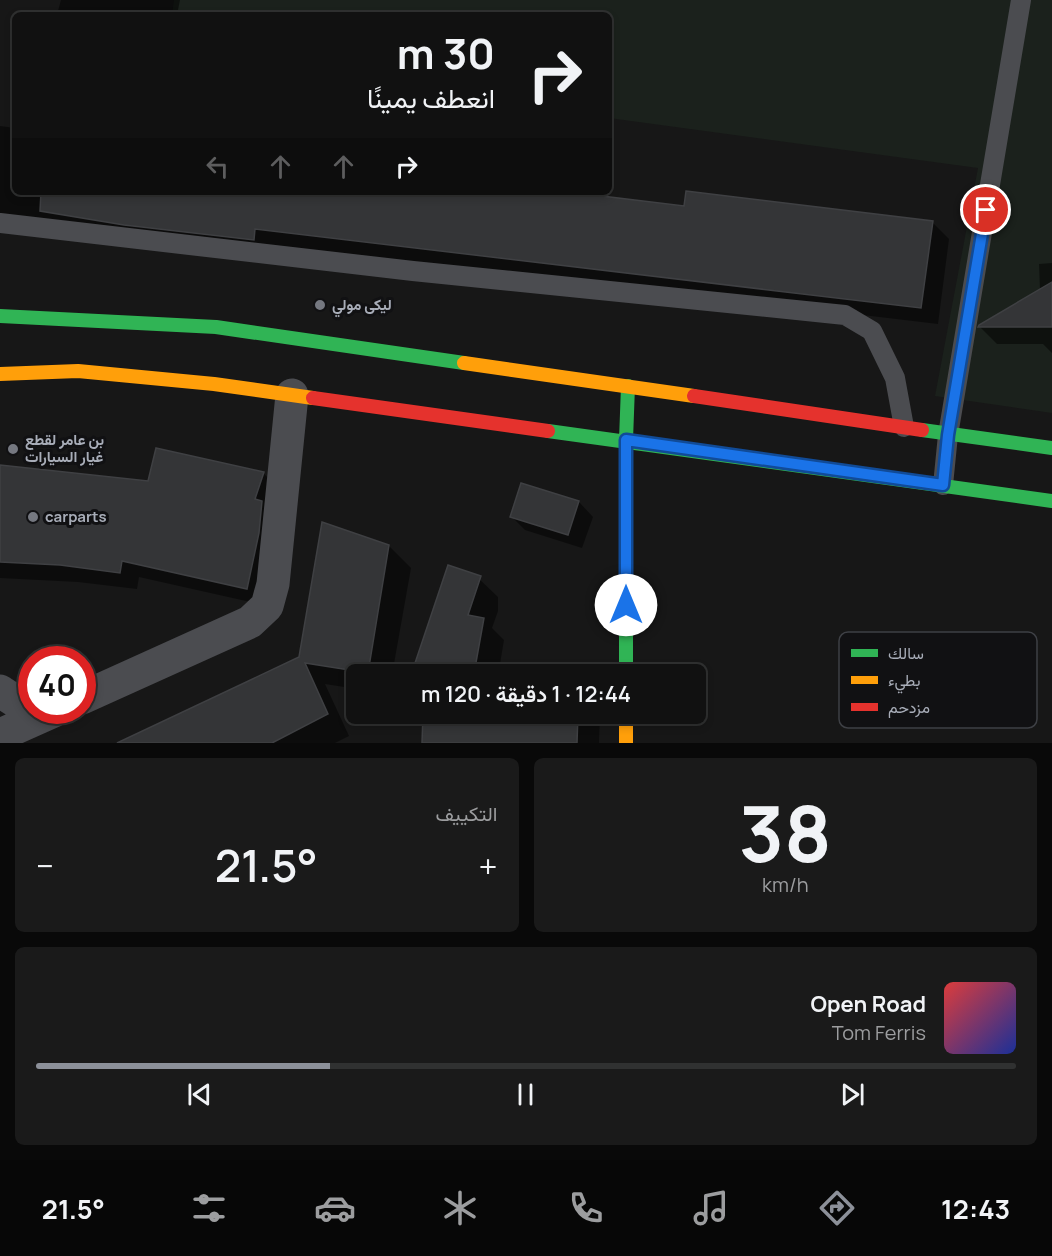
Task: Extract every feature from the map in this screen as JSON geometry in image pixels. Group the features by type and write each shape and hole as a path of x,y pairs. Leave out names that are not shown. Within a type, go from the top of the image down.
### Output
{"main road":[{"path":"0,316 216,327 948,435 1052,448"},
{"path":"0,374 78,371 214,384 1052,501"},
{"path":"626,664 628,386"},
{"path":"626,724 626,743"}],"street":[{"path":"96,692 250,622 267,606 273,584 292,395"},
{"path":"0,691 18,700"},
{"path":"0,735 25,724"}],"lane":[{"path":"943,485 948,435 1021,0"},
{"path":"0,223 413,271 846,315 872,331 895,378 904,427"}],"shaded area":[{"path":"174,0 1052,0 1052,413 935,396 978,168 612,118 612,12 172,12"}],"building":[{"path":"686,191 933,221 921,308 255,229 254,240 124,225 40,211 41,195 602,195 684,206"},
{"path":"1052,282 1052,327 978,327 979,325"},
{"path":"156,448 264,472 255,499 262,501 259,533 247,589 122,561 120,573 60,565 0,562 0,465 148,481"},
{"path":"521,483 579,501 568,535 510,517"},
{"path":"322,522 389,545 369,664 346,664 346,670 305,663 328,714 272,743 117,743 299,657"},
{"path":"448,565 481,576 468,615 484,618 476,664 415,664"},
{"path":"423,724 578,724 577,743 422,743"}],"traffic: fast":[{"path":"0,316 216,327 464,363"},
{"path":"626,664 628,386"},
{"path":"922,430 1052,448"},
{"path":"548,431 1052,501"}],"traffic: slow":[{"path":"464,363 694,396"},
{"path":"0,374 78,371 214,384 313,398"},
{"path":"626,724 626,743"}],"traffic: jam":[{"path":"694,396 922,430"},
{"path":"313,398 548,431"}],"place":[{"name":"ليكى مولي","path":"320,305"},
{"name":"بن عامر لقطع غيار السيارات","path":"13,449"},
{"name":"carparts","path":"33,517"}],"route":[{"path":"626,605 626,440 943,485 948,435 986,210"}]}
